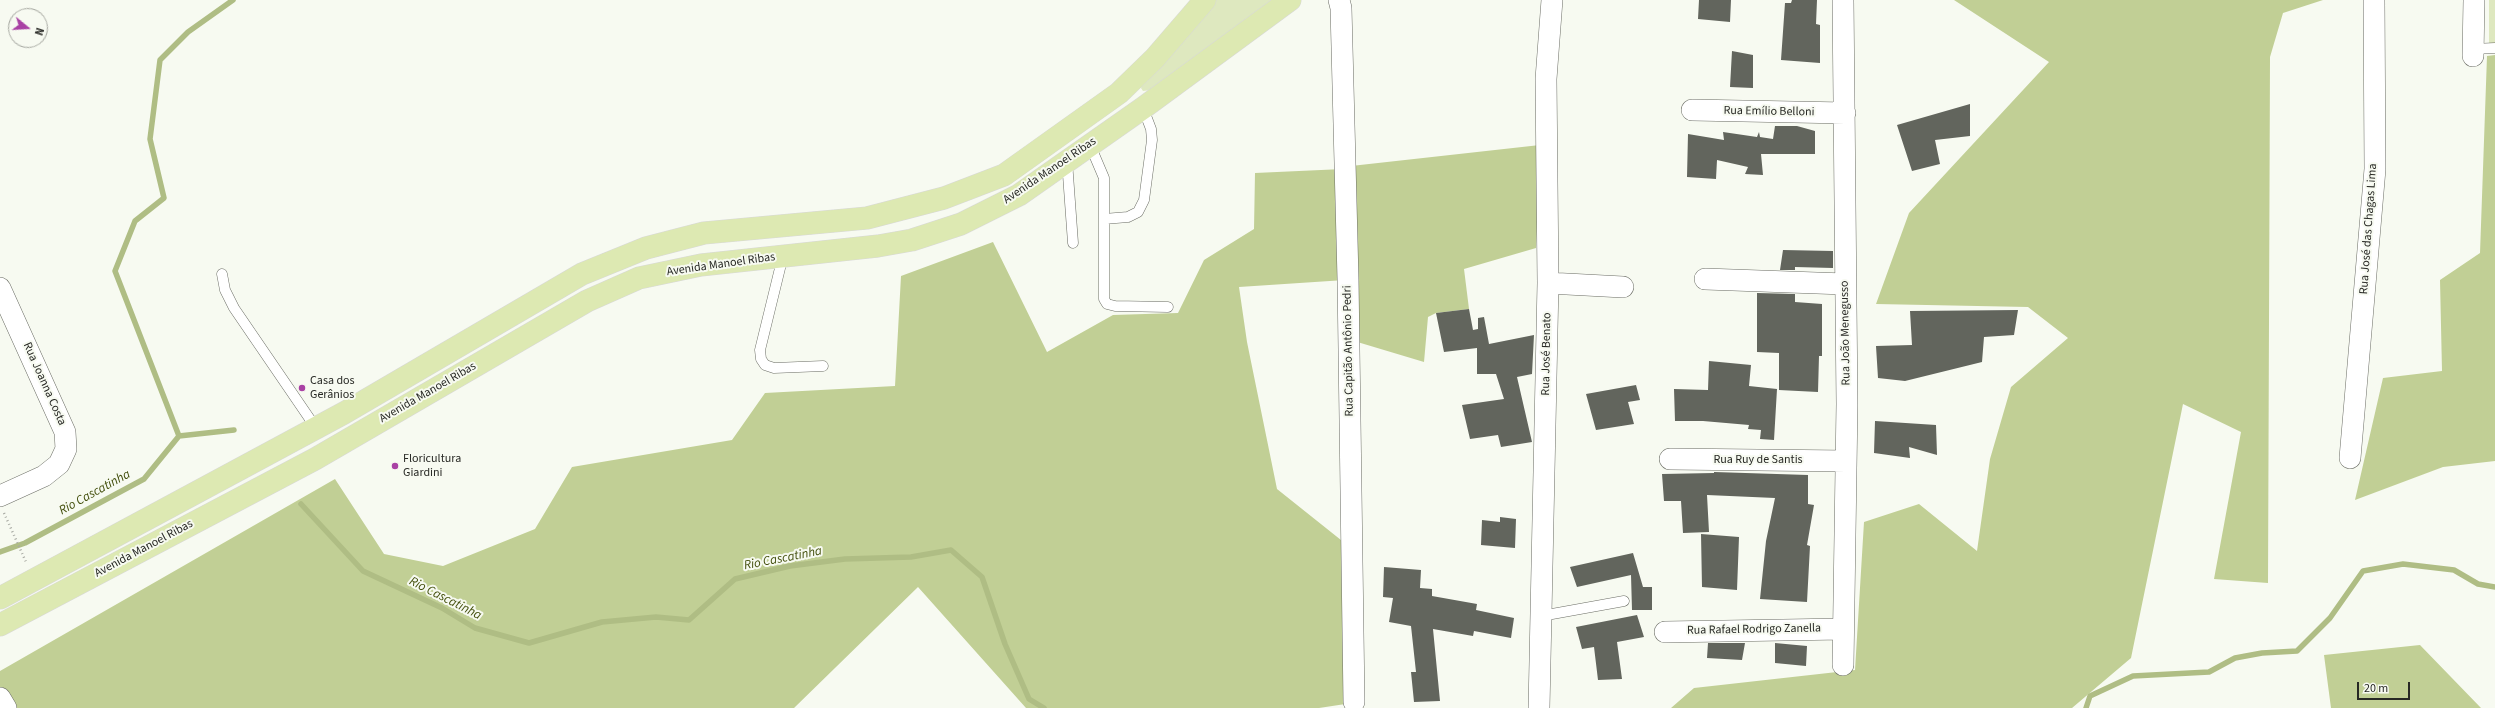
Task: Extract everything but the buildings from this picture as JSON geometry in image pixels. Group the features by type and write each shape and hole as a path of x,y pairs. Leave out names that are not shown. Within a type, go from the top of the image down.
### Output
{"main road":[{"name":"Avenida Manoel Ribas","path":"0,598 344,413 582,274 646,248 704,233 867,218 944,198 1004,175 1119,93 1155,58 1205,0"},
{"name":"Avenida Manoel Ribas","path":"0,625 315,459 587,301 639,278 701,265 878,246 912,240 961,224 1019,195 1143,108 1290,0"},
{"path":"344,413 342,426 353,438"},
{"path":"315,459 320,446 316,428"}],"street":[{"name":"Rua Capitão Antônio Pedri","path":"1339,0 1341,8 1348,279 1354,702"},
{"name":"Rua José Benato","path":"1539,708 1548,283 1546,79 1552,0"},
{"name":"Rua João Menegusso","path":"1843,0 1845,113 1846,461 1842,629 1843,665"},
{"name":"Rua José das Chagas Lima","path":"2350,458 2375,169 2374,0"},
{"path":"2473,52 2474,0"},
{"name":"Rua Emílio Belloni","path":"1692,110 1845,113"},
{"path":"1705,279 1845,284"},
{"path":"1548,283 1623,286"},
{"name":"Rua Joanna Costa","path":"0,288 65,432 66,448 59,464 44,476 0,496"},
{"name":"Rua Ruy de Santis","path":"1670,459 1846,461"},
{"name":"Rua Rafael Rodrigo Zanella","path":"1666,632 1842,629"},
{"path":"0,698 6,708"}],"lane":[{"path":"2473,52 2495,48"},
{"path":"1104,219 1128,218 1138,212 1144,200 1152,140 1151,129 1143,108"},
{"path":"1090,145 1104,178 1104,299 1107,304 1168,307"},
{"path":"1067,161 1073,243"},
{"path":"783,256 760,350 761,359 765,365 774,368 823,366"},
{"path":"222,274 225,290 234,308 316,428"},
{"path":"1541,616 1624,601"}],"path":[{"path":"9,524 24,558"}],"green space":[{"path":"1214,0 1280,0 1151,90 1143,91 1141,88 1143,82"},
{"path":"1954,0 2323,0 2283,13 2270,57 2268,583 2214,579 2241,432 2183,404 2131,658 2072,708 1671,708 1694,688 1855,670 1864,522 1919,504 1977,551 1990,459 2011,387 2068,338 2028,307 1876,304 1909,213 2049,62"},
{"path":"2489,0 2495,0 2495,43 2489,44"},
{"path":"2495,55 2495,461 2443,467 2355,500 2383,378 2442,371 2440,280 2480,253 2487,56"},
{"path":"1540,145 1536,248 1464,269 1469,309 1436,313 1428,317 1424,362 1354,341 1351,166"},
{"path":"1343,169 1345,280 1239,287 1247,342 1277,489 1351,548 1352,703 1319,708 1026,708 918,587 794,708 0,708 0,671 335,479 384,554 443,566 535,529 572,467 732,440 765,393 895,386 901,276 993,242 1047,352 1113,315 1178,313 1204,260 1254,229 1255,173"},
{"path":"2420,645 2481,708 2331,708 2324,655"}],"waterway":[{"path":"179,436 115,271 135,221 164,198 150,139 160,60 188,32 233,0"},
{"name":"Rio Cascatinha","path":"0,552 25,543 144,479 179,436 234,430"},
{"name":"Rio Cascatinha","path":"301,504 363,571 442,608 475,628 529,643 602,622 656,617 689,620 735,579 790,566 845,559 911,557 951,550 982,577 1005,644 1029,699 1044,708"},
{"name":"Rio Cascatinha","path":"2086,708 2090,696 2133,676 2209,672 2235,658 2262,653 2297,651 2330,618 2363,571 2403,564 2454,570 2478,584 2495,587"}],"place":[{"name":"Casa dos Gerânios","path":"302,388"},
{"name":"Floricultura Giardini","path":"395,466"}]}
